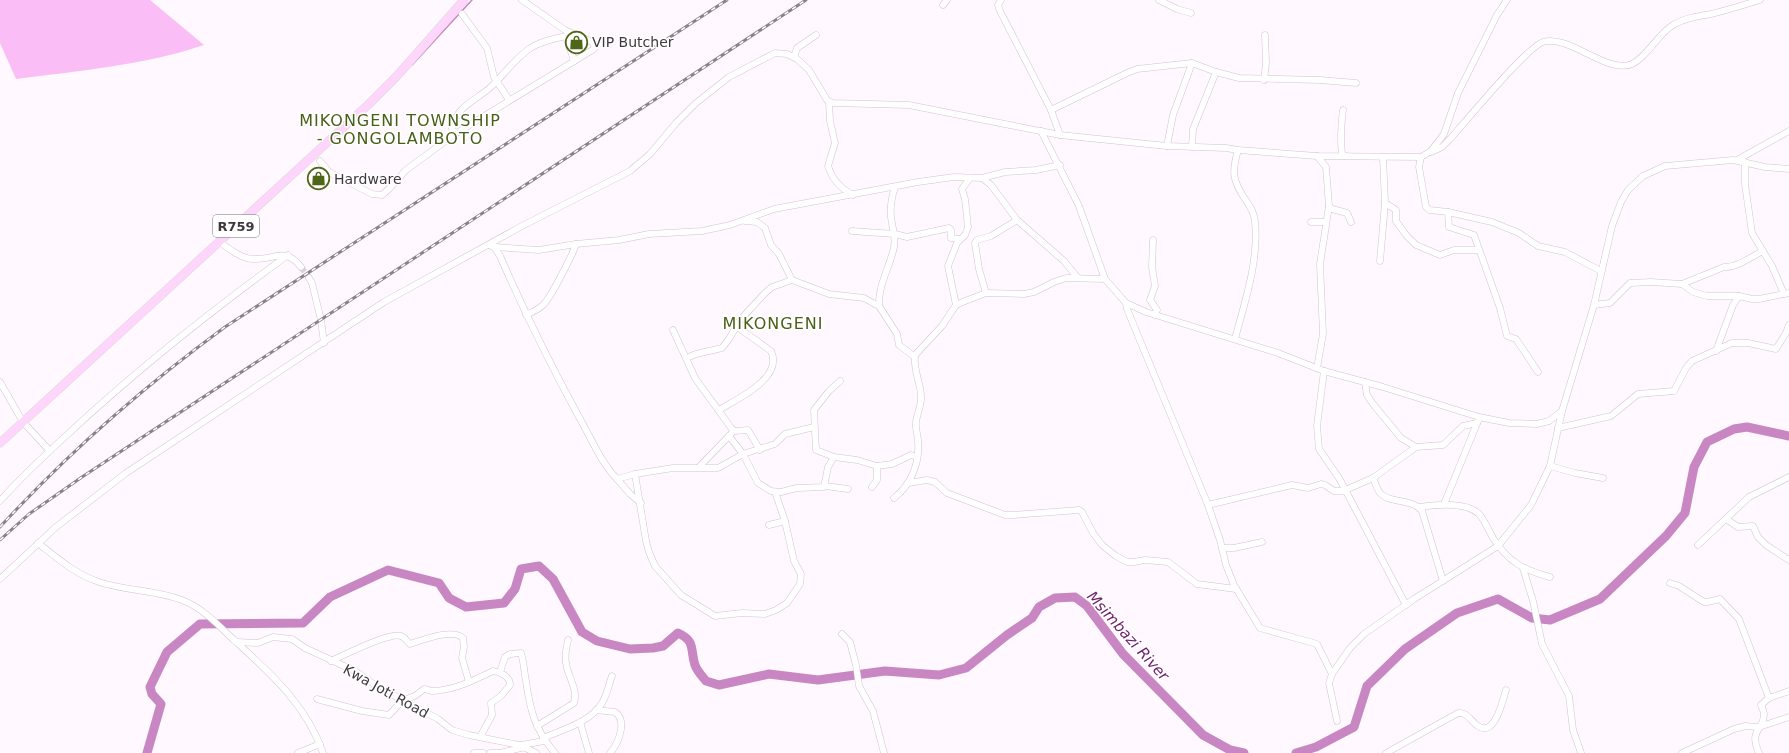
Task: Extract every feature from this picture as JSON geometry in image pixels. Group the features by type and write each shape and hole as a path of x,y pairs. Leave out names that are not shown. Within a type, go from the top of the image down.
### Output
{"main road":[{"name":"R759","path":"0,443 376,97 464,0"}],"street":[{"path":"320,161 328,172 372,194 382,195 406,170 455,134 595,47 592,42 568,33 522,0"},
{"path":"1001,0 998,5 1000,11 1051,110 1060,135"},
{"path":"1159,0 1177,9 1191,13"},
{"path":"1507,0 1497,15 1458,93 1444,134 1423,156 1419,167 1426,207 1430,210 1448,212 1492,222 1519,233 1538,246 1565,252 1601,271"},
{"path":"829,102 909,105 1060,135 1167,146 1226,148 1317,156 1423,156 1442,147 1523,58 1543,42 1557,42 1609,63 1623,66 1632,64 1673,24 1737,8 1760,0"},
{"path":"462,14 487,48 489,63 496,82 509,100"},
{"path":"568,33 574,61"},
{"path":"455,134 452,129 459,112 496,82 530,48 568,33"},
{"path":"1264,80 1266,63 1265,35"},
{"path":"794,57 797,48 816,36"},
{"path":"0,579 56,527 126,473 384,302 491,246 522,226 617,179 630,171 650,154 676,123 691,108 729,76 775,53 787,54 794,57 809,70 829,102 830,121 835,143 828,166 841,187 853,194"},
{"path":"1051,110 1137,69 1192,63 1216,72 1239,78 1264,80 1305,80 1356,84"},
{"path":"1167,146 1173,115 1192,63"},
{"path":"1192,147 1193,129 1216,72"},
{"path":"1343,110 1341,149 1342,154 1346,156"},
{"path":"1041,131 1060,165 1079,206 1105,279 1126,302 1155,315 1278,352 1324,371 1365,382 1478,420 1537,424 1548,421 1562,411"},
{"path":"1737,160 1789,131"},
{"path":"1235,339 1248,292 1255,250 1255,223 1252,209 1240,191 1234,176 1233,166 1238,150"},
{"path":"1317,156 1326,167 1329,206 1320,264 1323,334 1317,368"},
{"path":"1380,261 1385,204 1384,157"},
{"path":"1337,721 1329,683 1332,674 1350,648 1364,634 1406,605 1498,546 1531,505 1550,466 1562,411 1594,305 1616,212 1632,185 1649,172 1665,166 1737,160 1766,166 1789,168"},
{"path":"1682,284 1693,292 1703,295 1739,296 1759,299 1786,293 1772,266 1754,237 1751,227 1745,184 1746,162"},
{"path":"491,246 539,250 576,244 619,240 658,233 702,231 720,228 774,209 853,194 954,177 982,178 1005,172 1036,170 1060,165"},
{"path":"956,305 948,266 959,240 965,235 968,227 965,199 962,189 970,178"},
{"path":"982,178 991,185 1017,220 1064,261 1077,277"},
{"path":"879,306 885,272 894,247 895,234 890,208 895,187"},
{"path":"1385,204 1396,210 1396,221 1406,235 1416,245 1440,255 1454,250 1478,250"},
{"path":"1329,206 1332,209 1347,213 1351,222"},
{"path":"1448,212 1449,227 1474,235 1477,240 1478,250 1500,308 1507,336 1516,339 1538,372"},
{"path":"986,293 979,269 975,243 977,240 998,233 1017,220"},
{"path":"740,221 753,221 763,225 771,245 779,254 792,280"},
{"path":"1311,222 1326,222"},
{"path":"852,231 895,234 903,237 915,236 949,228 951,238 959,240"},
{"path":"1153,240 1152,267 1155,286 1150,300 1157,310 1155,315"},
{"path":"219,241 229,250 254,260 288,255 294,258 301,267"},
{"path":"526,315 545,304 572,255 576,244"},
{"path":"491,246 500,256 526,315 557,378 608,469 630,494 641,503"},
{"path":"1594,305 1610,303 1630,283 1651,282 1682,284 1724,267 1728,268 1741,263 1763,251"},
{"path":"0,501 50,451 129,378 225,300 288,255"},
{"path":"894,498 904,490 908,483 917,457 918,446 916,424 921,405 921,394 915,357 920,349 942,326 956,305 986,293 1024,294 1039,290 1060,279 1077,277 1105,279"},
{"path":"308,278 312,283 324,343"},
{"path":"687,358 696,354 722,348 736,326 769,290 792,280 829,294 864,298 879,306 897,334 899,345 915,357"},
{"path":"1716,351 1733,305 1739,296"},
{"path":"1126,302 1127,309 1208,505 1226,565 1236,589 1260,628 1317,644 1332,674"},
{"path":"1558,428 1611,416 1638,394 1674,391 1686,368 1692,361 1737,342 1757,344 1776,349 1789,325"},
{"path":"719,410 761,383 769,374 772,365 773,356 771,351 736,326"},
{"path":"673,330 695,378 735,431"},
{"path":"1324,371 1317,426 1318,445 1345,490 1406,605"},
{"path":"840,381 829,391 814,410 816,450 834,457 860,461 877,466 892,464 911,455 917,457"},
{"path":"0,382 23,422 50,451"},
{"path":"1365,382 1365,390 1369,399 1401,438 1416,447"},
{"path":"1208,505 1292,485 1308,488 1321,484 1337,492 1345,490 1373,478 1416,447 1444,445 1464,426 1478,420"},
{"path":"1444,504 1478,420"},
{"path":"617,479 635,474 673,468 718,468 743,454 760,450 775,444 785,434 814,427"},
{"path":"699,467 735,431 748,430 760,450"},
{"path":"729,436 743,454 758,483 775,492 797,488 821,488 825,486 848,489"},
{"path":"825,486 828,467 834,457"},
{"path":"872,487 877,480 877,466"},
{"path":"1550,466 1575,473 1603,478"},
{"path":"635,474 649,552 657,570 681,595 705,612 721,617 742,613 765,614 776,610 787,603 800,584 801,574 792,555 785,521 775,492"},
{"path":"1698,545 1749,497 1789,477"},
{"path":"1373,478 1384,496 1419,507 1444,504 1472,510 1478,514 1498,546 1512,561 1523,568 1550,577"},
{"path":"908,483 927,480 935,482 947,493 1005,515 1080,510 1093,533 1102,545 1127,562 1145,560 1168,562 1197,584 1236,589"},
{"path":"1419,507 1424,516 1443,581"},
{"path":"1726,518 1738,527 1754,526 1758,537 1766,545 1789,560"},
{"path":"769,525 785,521"},
{"path":"1222,548 1234,548 1262,542"},
{"path":"38,543 67,567 87,577 111,585 174,597 192,604 210,617 268,671 288,692 304,714 320,744 323,753"},
{"path":"1523,568 1533,601 1542,644 1569,696 1573,730 1581,753"},
{"path":"1670,583 1679,586 1704,602 1720,599 1737,617 1769,698"},
{"path":"331,661 371,643 397,636 403,636 410,644 434,636 454,634 464,638 462,658 469,682"},
{"path":"842,634 850,642 856,665 859,686 873,711 884,753"},
{"name":"Kwa Joti Road","path":"234,640 258,643 280,636 292,639 305,648 355,671 378,687 438,719 452,730 522,746 536,753"},
{"path":"537,726 574,703 576,698 565,656 568,640"},
{"path":"500,672 505,657 510,654 521,653 529,705 544,740 555,753"},
{"path":"317,699 384,715 393,712 403,700 415,696 424,689 433,691 444,689 469,682 492,671 500,672 507,677 510,681 510,685 501,696 491,703 492,716 480,737"},
{"path":"490,753 499,753 544,740 580,722 596,710 604,701 612,676"},
{"path":"1386,753 1458,713 1465,714 1478,727 1486,728 1490,726 1496,720 1506,690"},
{"path":"1759,753 1755,736 1763,721 1764,712 1761,705 1769,698 1789,691"},
{"path":"596,710 615,712 620,718 620,731 618,739 610,753"},
{"path":"1682,753 1734,729 1745,726 1759,727 1789,717"},
{"path":"580,722 589,753"},
{"path":"298,753 320,744"},
{"path":"474,753 483,753"}],"shaded area":[{"path":"0,0 150,0 204,45 158,58 87,70 16,79 0,43"}],"waterway":[{"path":"412,65 472,0"},
{"name":"Msimbazi River","path":"1296,753 1316,747 1354,727 1367,686 1405,649 1457,613 1498,599 1532,618 1550,620 1600,599 1666,536 1685,513 1694,467 1707,442 1734,429 1747,427 1789,436"},
{"name":"Msimbazi River","path":"147,753 161,704 152,694 150,687 167,652 200,624 303,623 330,597 388,570 439,583 449,598 466,607 504,603 515,589 521,569 539,566 553,579 582,632 597,641 630,649 663,646 678,633 688,639 695,665 706,681 719,685 769,674 818,680 885,671 939,675 966,668 1007,635 1032,618 1039,607 1055,598 1075,597 1087,606 1123,654 1203,735 1230,750 1244,753"}],"tunnel":[{"path":"301,267 309,278"}],"railway":[{"path":"0,527 26,499 108,421 165,373 225,327 727,0"},
{"path":"0,540 29,514 82,477 806,0"}],"place":[{"name":"VIP Butcher","path":"576,42"},
{"name":"Hardware","path":"319,179"}],"district":[{"name":"MIKONGENI TOWNSHIP - GONGOLAMBOTO","path":"400,129"},
{"name":"MIKONGENI","path":"773,323"}]}
